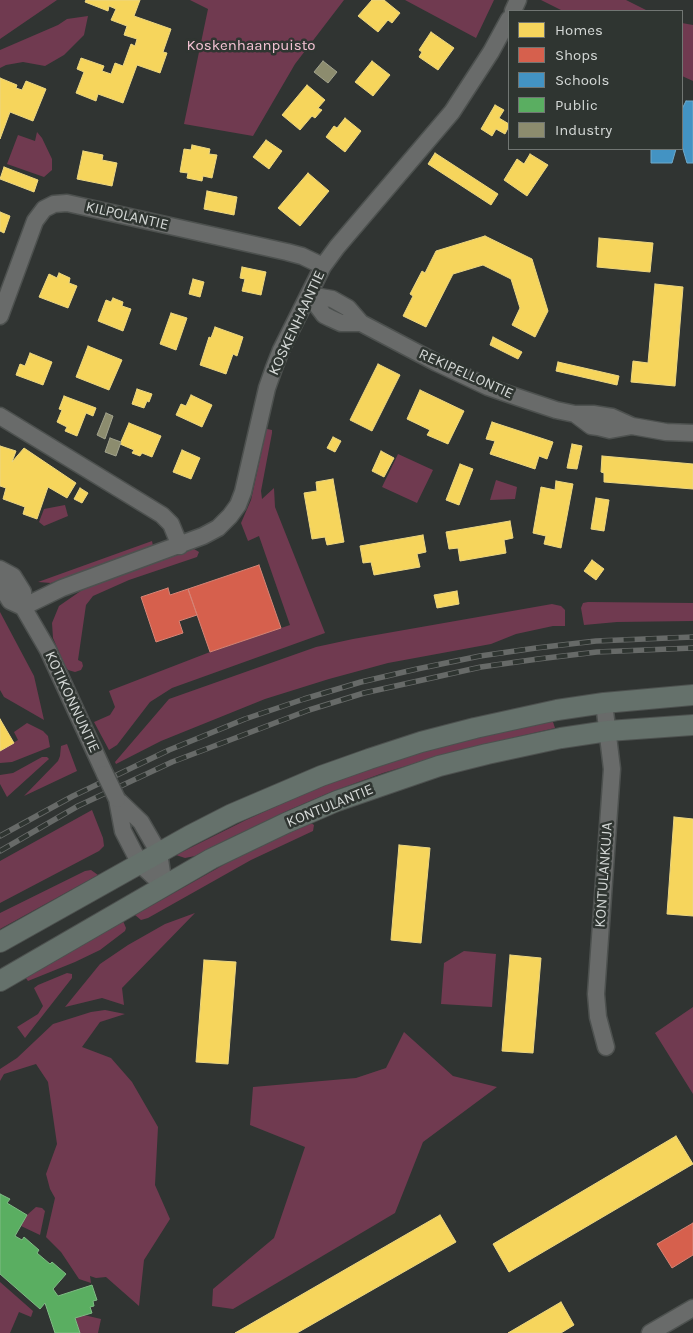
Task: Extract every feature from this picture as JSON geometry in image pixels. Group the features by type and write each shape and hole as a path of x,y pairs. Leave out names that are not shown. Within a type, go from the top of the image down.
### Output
{"main road":[{"name":"KONTULANTIE","path":"0,942 189,836 321,776 369,758 475,728 604,703 693,695"},
{"name":"KONTULANTIE","path":"0,980 211,859 286,823 385,783 486,754 561,738 608,731 693,725"}],"street":[{"name":"KOSKENHAANTIE","path":"23,607 62,588 203,536 218,528 230,516 238,505 245,484 274,368 323,266 452,112 492,52 508,21"},
{"name":"KILPOLANTIE","path":"0,316 36,221 44,209 54,204 67,203 288,252 323,266"},
{"name":"REKIPELLONTIE","path":"309,295 324,315 330,318 341,322 361,323 436,363 480,383 542,406 575,414 612,417 632,426 666,432 693,434"},
{"path":"0,416 162,515 171,524 180,546"},
{"name":"KOTIKONNUNTIE","path":"0,569 13,576 23,592 23,607 48,650 117,799 124,831 140,864 164,886"},
{"name":"KOTIKONNUNTIE","path":"0,585 10,600 23,607"},
{"name":"KONTULANKUJA","path":"604,703 612,769 596,994 598,1016 606,1047"},
{"name":"KOTIKONNUNTIE","path":"117,799 141,822 158,853 164,886"},
{"path":"650,1333 693,1308"}],"green space":[{"path":"0,0 57,0 0,39"},
{"name":"Koskenhaanpuisto","path":"190,0 344,0 295,64 253,136 184,124 208,9"},
{"path":"405,0 494,0 476,38"},
{"path":"541,0 626,0 646,10 561,10"},
{"path":"88,16 84,35 64,55 45,66 23,62 0,68 0,50 58,25 67,19"},
{"path":"683,23 693,25 693,81 683,76"},
{"path":"37,132 52,159 52,170 44,177 7,164 18,135 35,141"},
{"path":"267,429 272,430 272,433 261,491 262,499 274,488 275,507 325,633 172,688 150,702 117,745 109,750 94,722 110,715 115,707 109,691 210,652 290,625 259,536 248,541 241,523 251,500"},
{"path":"398,454 433,470 417,503 382,487"},
{"path":"496,480 517,487 515,499 490,500"},
{"path":"65,505 68,516 44,526 39,522 44,509"},
{"path":"152,541 153,546 51,583 38,582"},
{"path":"194,549 199,552 197,557 129,580 93,596 86,605 78,660 82,662 83,666 81,670 75,672 68,670 53,638 52,623 59,606 85,588"},
{"path":"583,603 693,603 693,621 617,622 584,625 581,608"},
{"path":"552,604 561,606 565,610 565,626 553,626 516,634 491,644 388,663 329,679 265,699 161,741 116,764 115,762 169,699 316,647"},
{"path":"0,612 34,676 44,720 4,697 0,690"},
{"path":"552,719 555,728 456,751 383,773 289,810 195,856 185,858 176,855 310,791 357,773 451,742"},
{"path":"27,723 43,731 48,736 50,747 12,762 0,763 0,751 18,740 14,732"},
{"path":"67,744 77,771 24,796 58,761 61,746"},
{"path":"42,757 49,759 7,797 0,784 0,775 13,773"},
{"path":"92,810 103,838 104,846 99,851 0,903 0,861"},
{"path":"311,823 314,825 313,831 251,860 148,918 141,920 135,915 232,860"},
{"path":"91,870 98,875 0,929 0,913 85,871"},
{"path":"195,913 122,988 124,1005 102,998 65,1007 100,964 128,945 165,924"},
{"path":"123,921 126,928 125,931 100,950 28,981 25,977"},
{"path":"464,951 496,954 492,1007 441,1004 444,963"},
{"path":"67,973 72,974 72,978 25,1038 17,1027 38,1014 43,1006 34,988"},
{"path":"693,1007 693,1094 655,1033"},
{"path":"105,1010 125,1014 100,1022 82,1047 111,1058 132,1082 158,1127 155,1185 170,1219 144,1260 139,1306 106,1277 96,1278 90,1276 91,1283 79,1279 61,1252 46,1237 55,1198 50,1189 46,1174 57,1144 48,1082 36,1064 4,1074 0,1081 0,1069 17,1058 53,1024 91,1012"},
{"path":"404,1032 453,1076 497,1087 423,1142 395,1213 233,1309 212,1306 213,1289 274,1238 305,1147 250,1125 253,1087 356,1078 386,1068"},
{"path":"36,1207 42,1208 45,1211 40,1235 21,1226 27,1215"},
{"path":"0,1282 33,1311 31,1317 19,1312 10,1333 0,1333"},
{"path":"84,1315 101,1319 98,1333 80,1333 75,1318"}],"building: Homes":[{"path":"86,0 140,0 134,16 171,29 163,52 167,53 160,73 137,65 123,103 98,94 96,101 76,93 84,72 77,69 81,58 104,66 102,71 111,74 115,63 123,66 131,44 135,46 137,39 124,35 127,26 111,20 116,9 109,6 108,11 85,2"},
{"path":"372,0 384,0 400,13 392,23 388,20 378,32 358,16"},
{"path":"431,32 454,48 438,70 419,57 422,52 419,50"},
{"path":"372,61 390,75 373,96 355,82"},
{"path":"0,78 17,85 16,88 22,90 26,81 46,89 33,121 10,112 0,139"},
{"path":"307,85 325,100 318,108 322,110 315,118 312,116 300,130 282,115"},
{"path":"495,105 504,110 499,118 508,123 505,134 496,129 492,136 481,129"},
{"path":"345,118 361,131 345,152 326,137 334,126 337,128"},
{"path":"266,140 282,151 269,169 253,157"},
{"path":"192,145 210,149 209,154 217,155 212,178 203,176 202,181 187,178 188,173 180,172 184,149 191,150"},
{"path":"83,151 103,155 102,160 117,163 112,186 77,179"},
{"path":"435,153 498,194 491,205 428,164"},
{"path":"530,154 548,165 527,196 504,180 517,159 524,164"},
{"path":"4,167 38,180 34,192 0,179"},
{"path":"308,173 329,191 300,226 278,208"},
{"path":"207,191 237,197 234,215 204,209"},
{"path":"0,212 10,216 4,233 0,231"},
{"path":"485,236 532,259 548,311 535,337 512,325 520,308 511,279 483,265 453,274 426,327 403,316 413,296 410,294 422,271 425,273 436,251"},
{"path":"599,238 653,243 650,272 597,267"},
{"path":"242,267 266,272 261,295 242,291 245,279 240,278"},
{"path":"59,273 70,278 69,283 77,286 68,308 39,297 49,274 57,278"},
{"path":"193,279 204,282 200,297 189,294"},
{"path":"655,284 683,287 675,386 631,382 633,361 648,363"},
{"path":"113,298 123,302 122,306 131,309 123,331 98,321 106,300 111,302"},
{"path":"171,313 187,318 176,350 160,344"},
{"path":"215,327 243,337 237,356 233,354 226,374 200,365 209,337 211,338"},
{"path":"493,337 522,352 518,359 490,345"},
{"path":"88,346 122,360 109,390 76,377"},
{"path":"30,353 52,362 43,385 16,375 20,364 25,366"},
{"path":"558,362 619,376 617,385 556,371"},
{"path":"378,364 400,375 372,431 350,420"},
{"path":"137,389 152,394 144,408 132,404"},
{"path":"420,390 464,411 448,444 427,435 430,430 407,419"},
{"path":"191,395 212,405 202,427 176,415 181,404 186,406"},
{"path":"64,396 96,408 93,416 86,413 77,436 65,431 67,427 57,422 62,410 59,409"},
{"path":"492,422 553,442 547,459 539,456 535,469 490,454 495,441 486,439"},
{"path":"129,423 161,436 152,457 142,453 140,456 132,453 134,450 120,444"},
{"path":"333,437 341,441 335,452 327,448"},
{"path":"572,444 582,446 577,469 567,468"},
{"path":"0,446 16,451 12,462 24,448 76,483 67,498 48,487 37,519 23,514 25,507 3,499 6,488 0,486"},
{"path":"182,450 200,458 191,479 173,472"},
{"path":"381,451 394,458 384,477 372,471"},
{"path":"602,456 693,464 693,489 604,482 604,473 601,472"},
{"path":"460,464 473,469 459,505 446,500"},
{"path":"333,479 344,542 327,545 325,537 312,539 304,493 317,491 316,482"},
{"path":"556,481 573,484 561,548 544,544 546,536 533,533 541,487 555,490"},
{"path":"80,488 88,493 82,503 74,499"},
{"path":"596,498 609,500 604,531 591,529"},
{"path":"510,521 513,538 504,540 506,553 460,561 458,548 449,549 446,532"},
{"path":"423,535 426,552 417,554 420,567 374,575 371,562 363,563 360,546"},
{"path":"592,560 604,569 596,580 584,571"},
{"path":"457,591 459,604 437,608 434,595"},
{"path":"0,719 14,743 0,751"},
{"path":"674,817 693,819 693,916 667,914"},
{"path":"399,845 430,848 421,943 391,940"},
{"path":"510,955 541,958 533,1053 502,1051"},
{"path":"204,960 236,962 228,1064 196,1062"},
{"path":"676,1136 693,1164 509,1272 493,1244"},
{"path":"440,1215 456,1242 297,1333 235,1333"},
{"path":"561,1302 574,1325 561,1333 508,1333"}],"building: Shops":[{"path":"259,565 281,628 210,652 188,589"},
{"path":"168,588 170,595 188,589 197,615 179,621 183,633 156,642 141,597"},
{"path":"693,1223 693,1255 672,1268 657,1244"}],"building: Schools":[{"path":"686,101 693,101 693,163 687,163 683,149 683,107"},
{"path":"651,150 676,150 672,163 651,163"}],"building: Public":[{"path":"0,1194 10,1199 7,1203 27,1215 15,1236 22,1240 24,1237 39,1250 37,1253 50,1264 52,1262 66,1274 53,1289 58,1296 92,1285 97,1300 93,1301 94,1306 90,1307 92,1313 75,1318 80,1333 55,1333 45,1303 40,1309 0,1274"}],"building: Industry":[{"path":"323,61 337,72 328,83 314,72"},
{"path":"106,413 113,416 105,439 97,435"},
{"path":"110,438 121,442 116,456 105,452"}],"railway":[{"path":"0,836 73,796 169,750 245,719 361,682 480,656 536,648 596,641 693,637"},
{"path":"0,851 78,806 172,762 309,710 364,693 481,667 538,659 597,652 693,648"}]}
